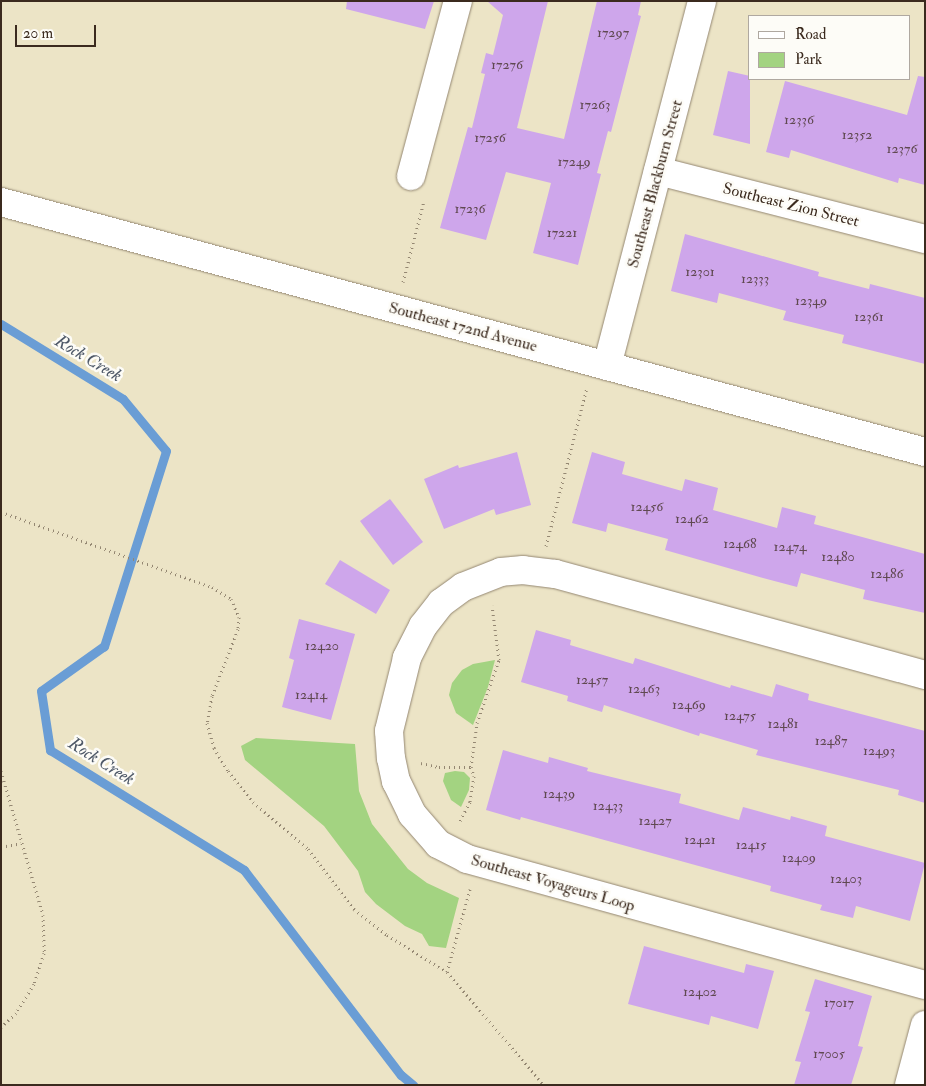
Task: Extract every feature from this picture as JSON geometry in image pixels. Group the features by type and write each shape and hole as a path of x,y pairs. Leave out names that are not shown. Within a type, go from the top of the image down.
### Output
{"street":[{"path":"411,176 458,1"},
{"name":"Southeast Blackburn Street","path":"600,364 658,171 702,1"},
{"name":"Southeast Zion Street","path":"658,171 925,239"},
{"name":"Southeast 172nd Avenue","path":"1,202 925,452"},
{"name":"Southeast Voyageurs Loop","path":"925,675 541,571 516,571 485,576 463,587 441,603 423,626 407,658 394,703 390,750 396,781 412,814 424,830 445,848 477,862 925,985"},
{"path":"909,1085 925,1025"}],"path":[{"path":"396,309 427,189 411,176"},
{"path":"541,571 600,364"},
{"path":"1,512 162,569 222,592 231,598 236,608 238,629 212,696 207,723 212,742 228,772 253,802 308,849 354,909 387,935 447,972 544,1085"},
{"path":"445,848 470,802 474,776 471,766 477,723 494,683 499,660 496,618 485,576"},
{"path":"390,750 432,766 471,766"},
{"path":"1,771 43,916 44,953 34,984 16,1014 1,1027"},
{"path":"1,847 22,843"},
{"path":"447,972 477,862"}],"green space":[{"path":"495,660 488,687 473,725 456,713 449,695 452,683 462,670 473,664"},
{"path":"256,738 355,744 359,791 372,824 408,869 427,883 459,898 446,948 429,946 422,934 405,926 376,904 365,892 358,871 324,826 245,760 241,746"},
{"path":"464,772 470,778 469,790 461,807 451,800 443,781 445,773"}],"building":[{"path":"347,1 434,1 425,29 346,9"},
{"path":"487,1 548,1 517,128 564,139 597,1 641,1 638,15 641,16 611,132 608,131 597,173 601,174 578,265 533,253 551,183 506,172 486,240 440,228 468,127 472,128 485,74 481,73 486,53 493,55 503,15"},
{"path":"728,71 748,76 748,80 750,80 750,144 713,135"},
{"path":"918,76 925,77 925,185 899,178 898,183 791,150 789,158 766,152 785,81 907,115"},
{"path":"685,234 819,272 818,276 869,289 870,284 925,298 925,364 842,343 844,335 783,320 786,311 719,293 717,303 671,291"},
{"path":"517,452 531,505 496,515 494,509 444,529 424,479 458,465 459,468"},
{"path":"592,452 625,462 622,474 682,491 685,479 718,488 713,510 777,528 782,507 816,516 814,524 925,554 925,613 863,599 865,590 801,573 797,587 763,578 665,550 668,539 608,523 606,532 572,523"},
{"path":"390,499 423,542 393,565 360,521"},
{"path":"340,560 390,590 376,614 325,584"},
{"path":"299,619 355,634 331,720 282,707 294,660 289,658"},
{"path":"536,630 571,640 570,645 633,664 635,658 730,688 731,685 772,697 776,684 809,694 808,700 925,731 925,803 898,795 899,790 756,755 758,750 700,733 699,736 604,705 602,712 567,701 568,696 521,682"},
{"path":"503,750 548,763 549,757 588,768 587,771 681,794 679,803 739,820 743,807 790,820 791,816 827,826 825,836 925,863 910,921 856,906 853,918 820,910 822,905 770,891 771,886 521,817 520,820 486,810"},
{"path":"644,946 744,973 746,964 774,971 758,1029 711,1016 709,1025 628,1004"},
{"path":"815,979 872,996 858,1046 863,1047 851,1085 794,1085 801,1062 795,1061 810,1012 805,1011"}],"waterway":[{"name":"Rock Creek","path":"1,324 123,399 166,451 104,646 41,691 50,750 244,870 401,1075 413,1085"}]}
